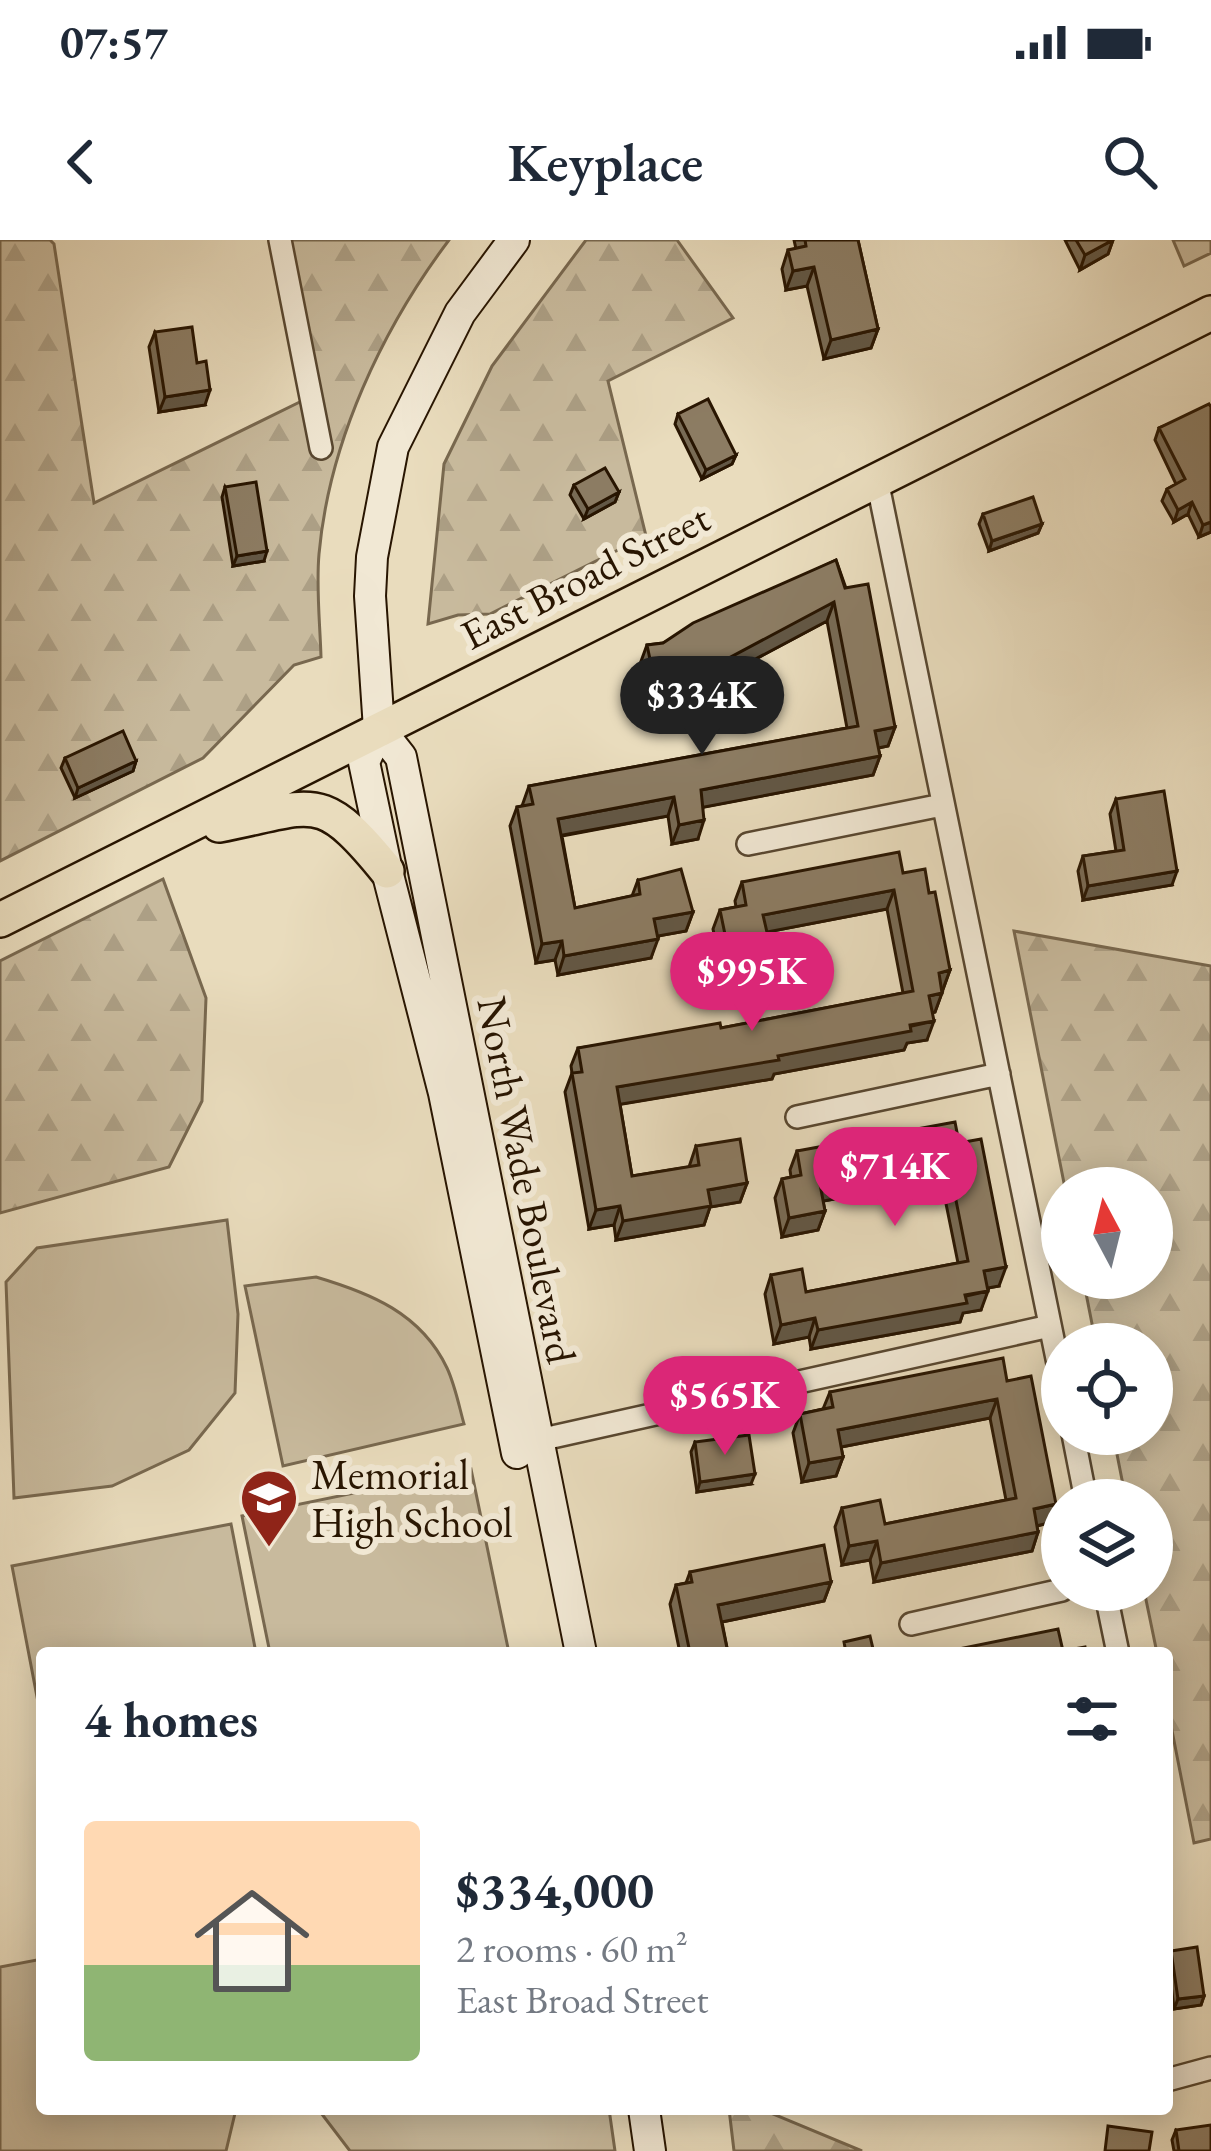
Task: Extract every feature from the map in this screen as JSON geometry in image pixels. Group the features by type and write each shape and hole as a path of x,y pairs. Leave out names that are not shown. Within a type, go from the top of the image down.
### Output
{"main road":[{"name":"North Wade Boulevard","path":"514,240 460,314 393,447 371,577 374,700 379,729 401,757 559,1647"},
{"name":"East Broad Street","path":"0,920 1211,313"},
{"name":"North Wade Boulevard","path":"379,729 364,762 387,871 579,1647"},
{"path":"170,834 270,811 319,810 341,819 387,871"},
{"path":"645,2115 650,2151"},
{"path":"666,2115 670,2151"}],"street":[{"path":"280,240 321,448"},
{"path":"878,480 1049,1323"},
{"path":"748,844 942,805"},
{"path":"797,1117 999,1074"},
{"path":"526,1443 1041,1328"},
{"path":"911,1624 1041,1594"},
{"path":"1109,1611 1117,1647"},
{"path":"1173,2078 1211,2068"}],"green space":[{"path":"0,240 50,240 54,244 94,503 314,395 282,240 449,240 381,349 334,470 319,554 321,657 294,665 203,758 0,861"},
{"path":"586,240 677,240 733,318 608,381 646,536 490,614 458,615 428,624 444,464 492,366"},
{"path":"1173,240 1211,240 1211,253 1184,266"},
{"path":"163,879 206,998 202,1101 169,1167 0,1213 0,961"},
{"path":"1014,931 1211,966 1211,1839 1194,1843 1173,1736 1173,1647 1156,1647 1148,1611 1173,1611 1173,1479 1122,1479 1117,1455 1173,1455 1173,1323 1092,1323 1087,1299 1173,1299 1173,1167 1061,1167"},
{"path":"227,1220 238,1314 235,1393 189,1450 112,1486 14,1498 6,1282 37,1248"},
{"path":"316,1277 374,1298 423,1333 447,1368 464,1424 283,1466 245,1286"},
{"path":"471,1469 508,1647 269,1647 242,1516"},
{"path":"231,1524 255,1647 36,1647 36,1692 12,1566"},
{"path":"36,1960 36,2115 235,2115 226,2151 0,2151 0,1967"},
{"path":"323,2115 610,2115 615,2151 350,2151"},
{"path":"730,2115 775,2115 862,2151 734,2151"}],"building":[{"path":"805,240 858,240 878,329 831,340 814,267 793,271 788,250 806,246"},
{"path":"1076,240 1113,240 1085,255"},
{"path":"192,327 197,363 206,361 210,390 165,397 155,332"},
{"path":"708,399 736,455 706,470 678,414"},
{"path":"1209,404 1211,522 1203,525 1192,502 1178,510 1167,489 1185,479 1159,428"},
{"path":"605,468 619,492 588,509 574,485"},
{"path":"256,482 267,551 237,556 225,487"},
{"path":"1033,497 1042,524 992,541 983,514"},
{"path":"836,560 845,588 868,584 895,727 875,731 880,756 701,790 704,820 679,825 674,797 558,819 575,908 640,894 638,880 681,869 693,912 654,919 658,939 564,956 562,941 542,944 517,807 533,804 529,786 858,726 834,602 695,676 656,688 647,645 663,643 693,623"},
{"path":"123,731 136,761 78,788 65,758"},
{"path":"1164,791 1177,871 1088,886 1083,856 1124,850 1116,799"},
{"path":"899,852 903,873 925,869 929,893 935,892 950,970 939,973 942,993 929,996 934,1021 910,1025 911,1031 778,1056 779,1060 617,1087 632,1176 699,1165 696,1146 740,1139 747,1183 708,1190 711,1206 623,1221 620,1206 596,1210 572,1073 582,1072 578,1048 720,1023 721,1028 913,991 894,890 763,915 769,941 728,949 720,910 746,905 742,882"},
{"path":"955,1122 959,1143 981,1139 1006,1267 984,1271 988,1291 965,1295 967,1303 818,1330 815,1318 781,1325 771,1275 802,1269 806,1292 968,1261 948,1160 820,1184 825,1211 789,1218 782,1179 801,1175 797,1151"},
{"path":"1003,1358 1007,1381 1031,1376 1041,1455 1046,1455 1051,1479 1041,1479 1041,1507 1034,1509 1038,1532 881,1563 877,1541 849,1546 842,1508 880,1500 885,1524 1016,1498 997,1399 838,1430 843,1457 809,1463 800,1414 833,1407 830,1392"},
{"path":"749,1435 755,1474 700,1482 695,1442"},
{"path":"824,1545 831,1582 718,1605 727,1647 689,1647 676,1585 692,1582 690,1572"},
{"path":"1058,1629 1062,1647 969,1647"},
{"path":"870,1636 873,1647 845,1647 844,1642"},
{"path":"1197,1947 1204,1996 1178,1999 1173,1951"},
{"path":"1211,2125 1211,2151 1179,2151 1176,2130"},
{"path":"1108,2126 1152,2132 1149,2151 1105,2151"}],"place":[{"name":"Memorial High School","path":"269,1549"}]}
